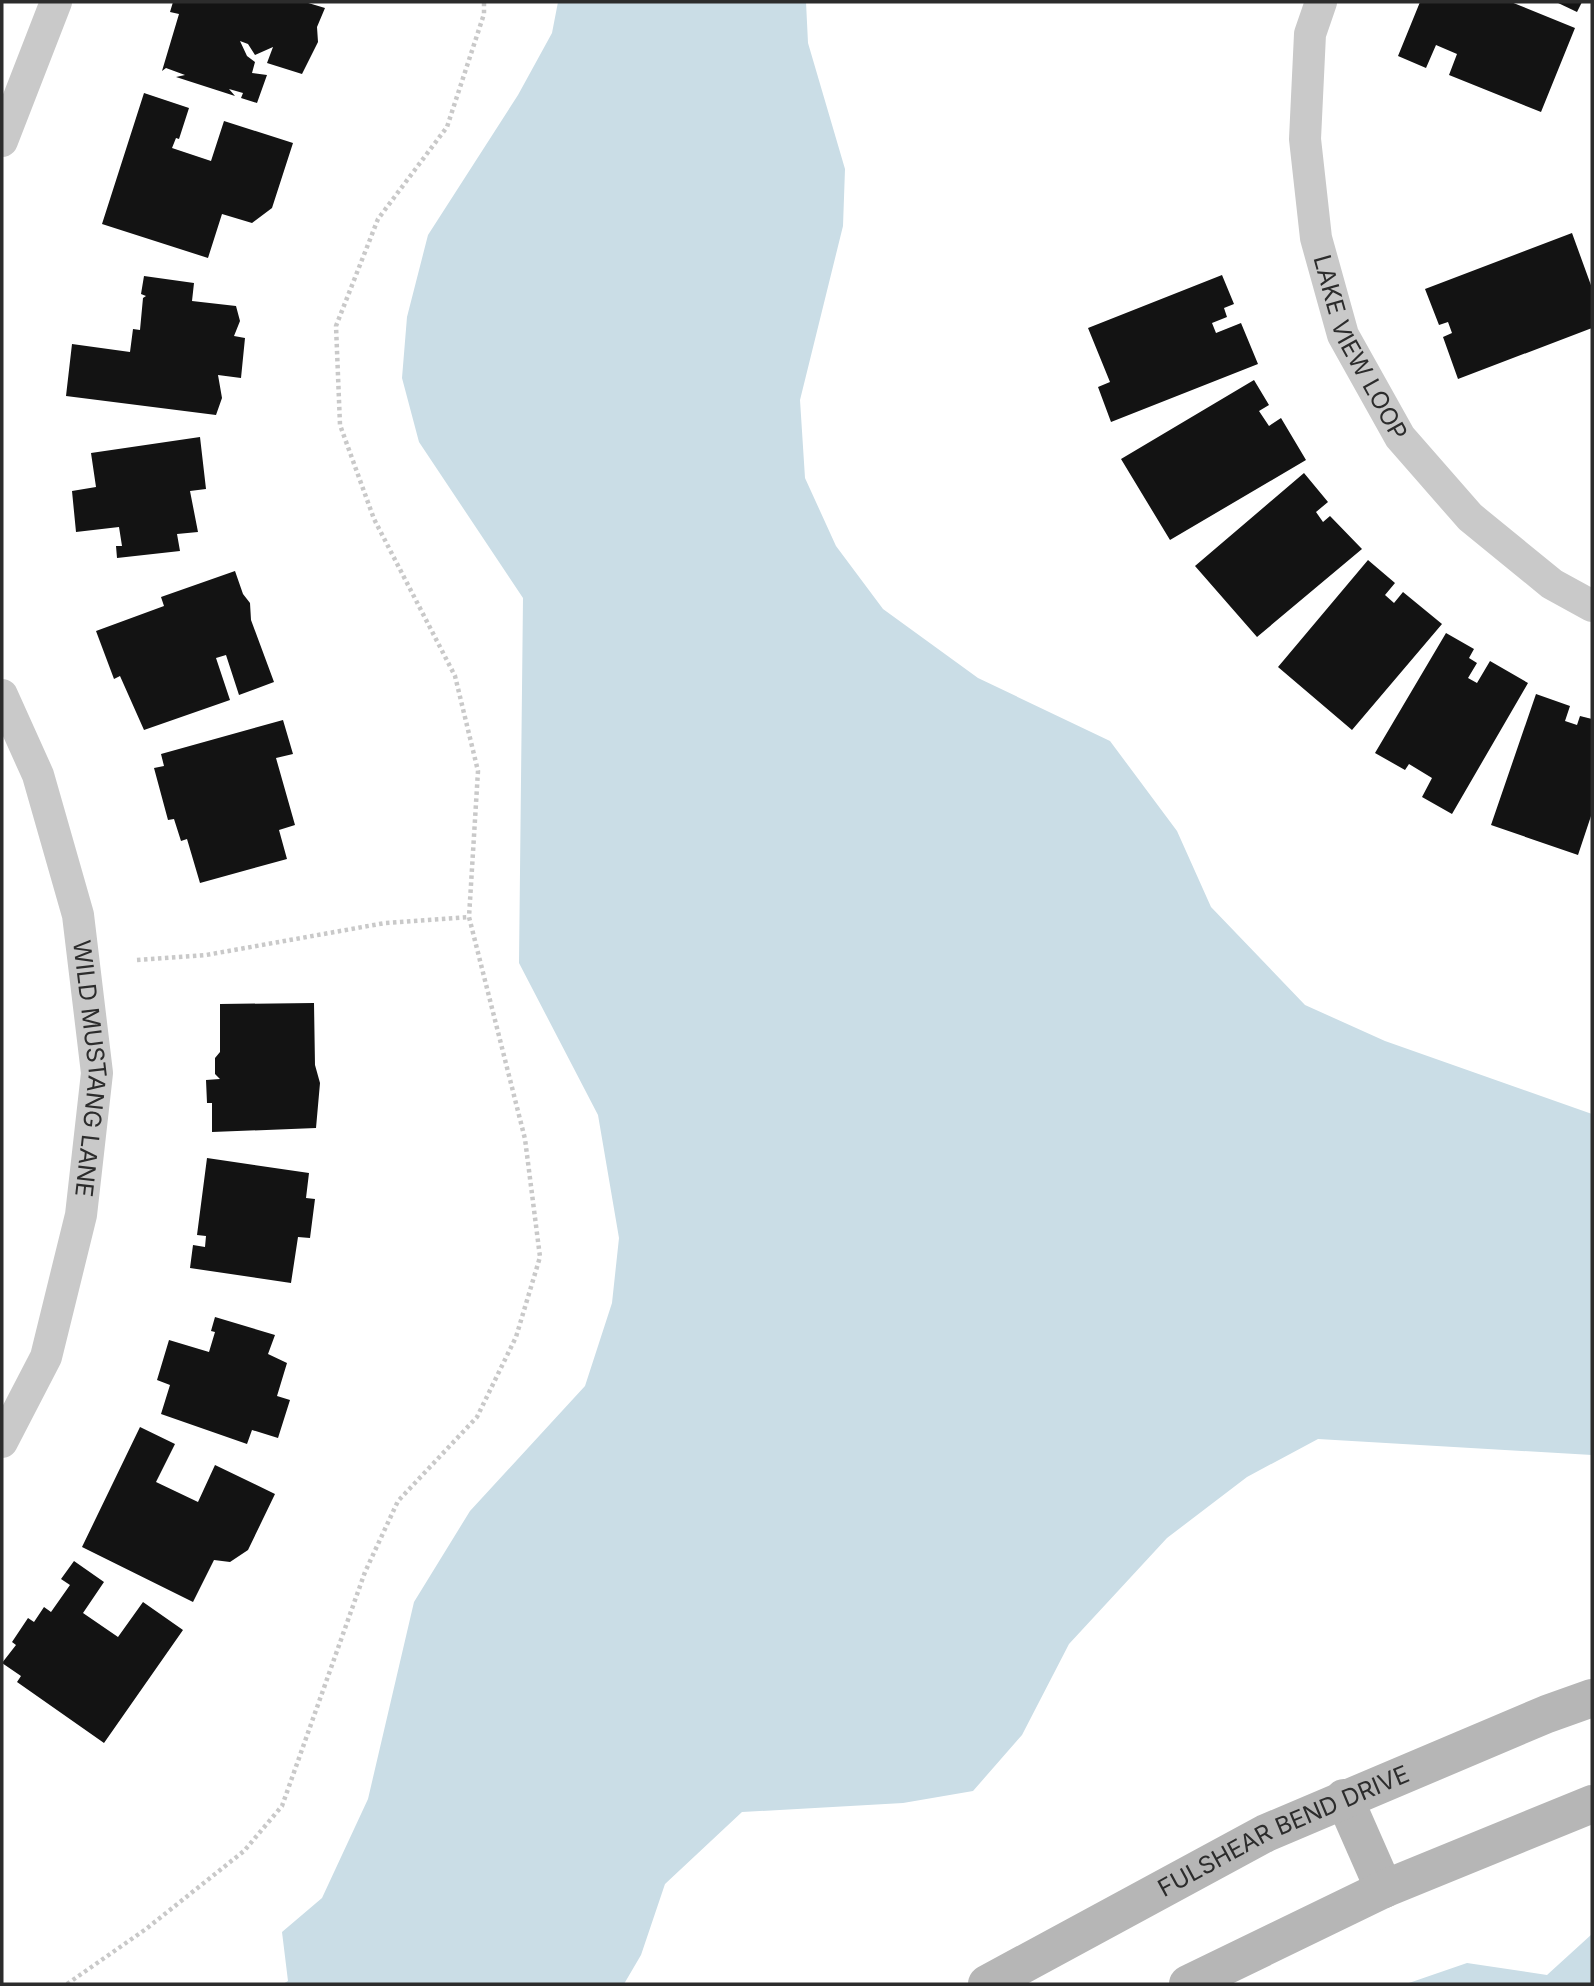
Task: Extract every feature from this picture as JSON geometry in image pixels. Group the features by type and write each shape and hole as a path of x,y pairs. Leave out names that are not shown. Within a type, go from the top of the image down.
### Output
{"main road":[{"name":"FULSHEAR BEND DRIVE","path":"987,1984 1207,1864 1344,1798 1592,1698"},
{"path":"1344,1798 1384,1889"},
{"path":"1188,1984 1384,1889 1592,1804"}],"street":[{"path":"2,141 56,2"},
{"name":"LAKE VIEW LOOP","path":"1321,2 1310,34 1305,138 1316,238 1343,335 1400,437 1469,517 1552,584 1592,606"},
{"name":"WILD MUSTANG LANE","path":"2,695 38,775 78,915 97,1073 81,1215 46,1357 2,1442"}],"path":[{"path":"67,1984 146,1929 244,1851 282,1806 365,1572 398,1501 477,1417 516,1337 540,1257 525,1139 468,917 478,771 455,676 374,519 340,425 336,326 378,219 447,127 484,14 484,2"},
{"path":"137,960 206,955 385,923 468,917"}],"shaded area":[{"path":"558,2 806,2 808,43 845,169 843,226 800,400 805,478 836,546 883,609 978,678 1110,741 1177,831 1211,907 1305,1005 1385,1041 1592,1114 1592,1455 1318,1439 1247,1477 1167,1538 1069,1644 1022,1735 973,1791 903,1803 742,1812 665,1884 641,1955 624,1984 283,1984 288,1981 282,1932 322,1898 368,1799 414,1602 470,1511 585,1386 612,1303 619,1238 598,1115 519,963 523,598 419,442 402,378 407,317 428,235 518,95 552,33"},
{"path":"1592,1934 1592,1984 1406,1984 1467,1963 1547,1975"}],"building":[{"path":"173,2 305,2 325,8 317,27 318,42 302,74 267,63 273,47 255,55 248,44 240,41 247,56 255,62 252,73 267,75 257,103 241,98 243,93 229,89 235,96 176,77 185,75 166,68 162,71 179,14 170,12"},
{"path":"1420,2 1511,2 1575,28 1541,112 1449,75 1457,54 1436,45 1426,68 1398,56"},
{"path":"1556,2 1582,2 1577,12"},
{"path":"144,93 189,108 179,139 176,138 172,148 211,161 224,121 293,143 272,208 252,223 222,214 208,258 102,224"},
{"path":"1572,233 1592,288 1592,328 1458,379 1443,337 1452,333 1448,322 1439,325 1425,289"},
{"path":"1222,275 1234,304 1224,308 1227,317 1212,323 1216,333 1241,323 1258,364 1111,422 1098,387 1110,382 1088,328"},
{"path":"144,276 194,283 192,301 236,306 240,321 234,336 245,338 241,378 218,375 222,398 216,415 66,396 72,344 130,352 133,329 140,330 143,298 146,296 141,294"},
{"path":"1254,380 1269,405 1259,411 1269,426 1281,418 1306,460 1170,540 1121,459"},
{"path":"200,437 206,489 190,491 198,532 177,534 180,551 117,558 116,546 122,546 119,527 76,532 72,491 96,487 91,453"},
{"path":"1304,473 1328,502 1316,512 1323,522 1330,516 1362,549 1257,637 1195,566"},
{"path":"1368,560 1395,583 1385,595 1394,603 1403,592 1442,624 1352,730 1278,667"},
{"path":"235,571 243,594 250,603 251,620 274,682 239,695 226,655 216,658 230,700 144,730 120,676 114,679 96,631 164,606 161,597"},
{"path":"1446,633 1474,649 1469,658 1477,663 1468,678 1477,683 1490,661 1528,683 1452,814 1422,797 1432,778 1409,764 1405,770 1375,753"},
{"path":"1536,694 1570,706 1565,721 1577,725 1580,716 1592,719 1592,813 1578,855 1491,825"},
{"path":"283,720 293,754 276,758 295,825 279,830 287,859 200,883 187,839 181,841 174,819 168,820 154,768 164,766 161,754"},
{"path":"314,1003 315,1065 320,1083 316,1128 212,1132 212,1103 207,1103 206,1080 220,1079 215,1074 215,1058 220,1052 220,1004"},
{"path":"207,1158 309,1173 306,1198 315,1199 310,1238 298,1237 291,1283 190,1268 193,1245 205,1247 206,1236 197,1235"},
{"path":"215,1317 275,1335 268,1354 287,1363 277,1396 290,1400 278,1438 252,1430 247,1444 161,1414 170,1385 157,1380 169,1340 209,1352 215,1332 211,1331"},
{"path":"140,1427 175,1444 156,1482 198,1502 215,1465 275,1494 248,1550 230,1562 214,1560 193,1602 82,1547"},
{"path":"74,1561 104,1582 83,1613 118,1637 143,1602 183,1630 104,1743 17,1682 21,1676 2,1663 16,1645 12,1642 28,1618 34,1622 44,1607 51,1612 70,1585 61,1579"}]}
